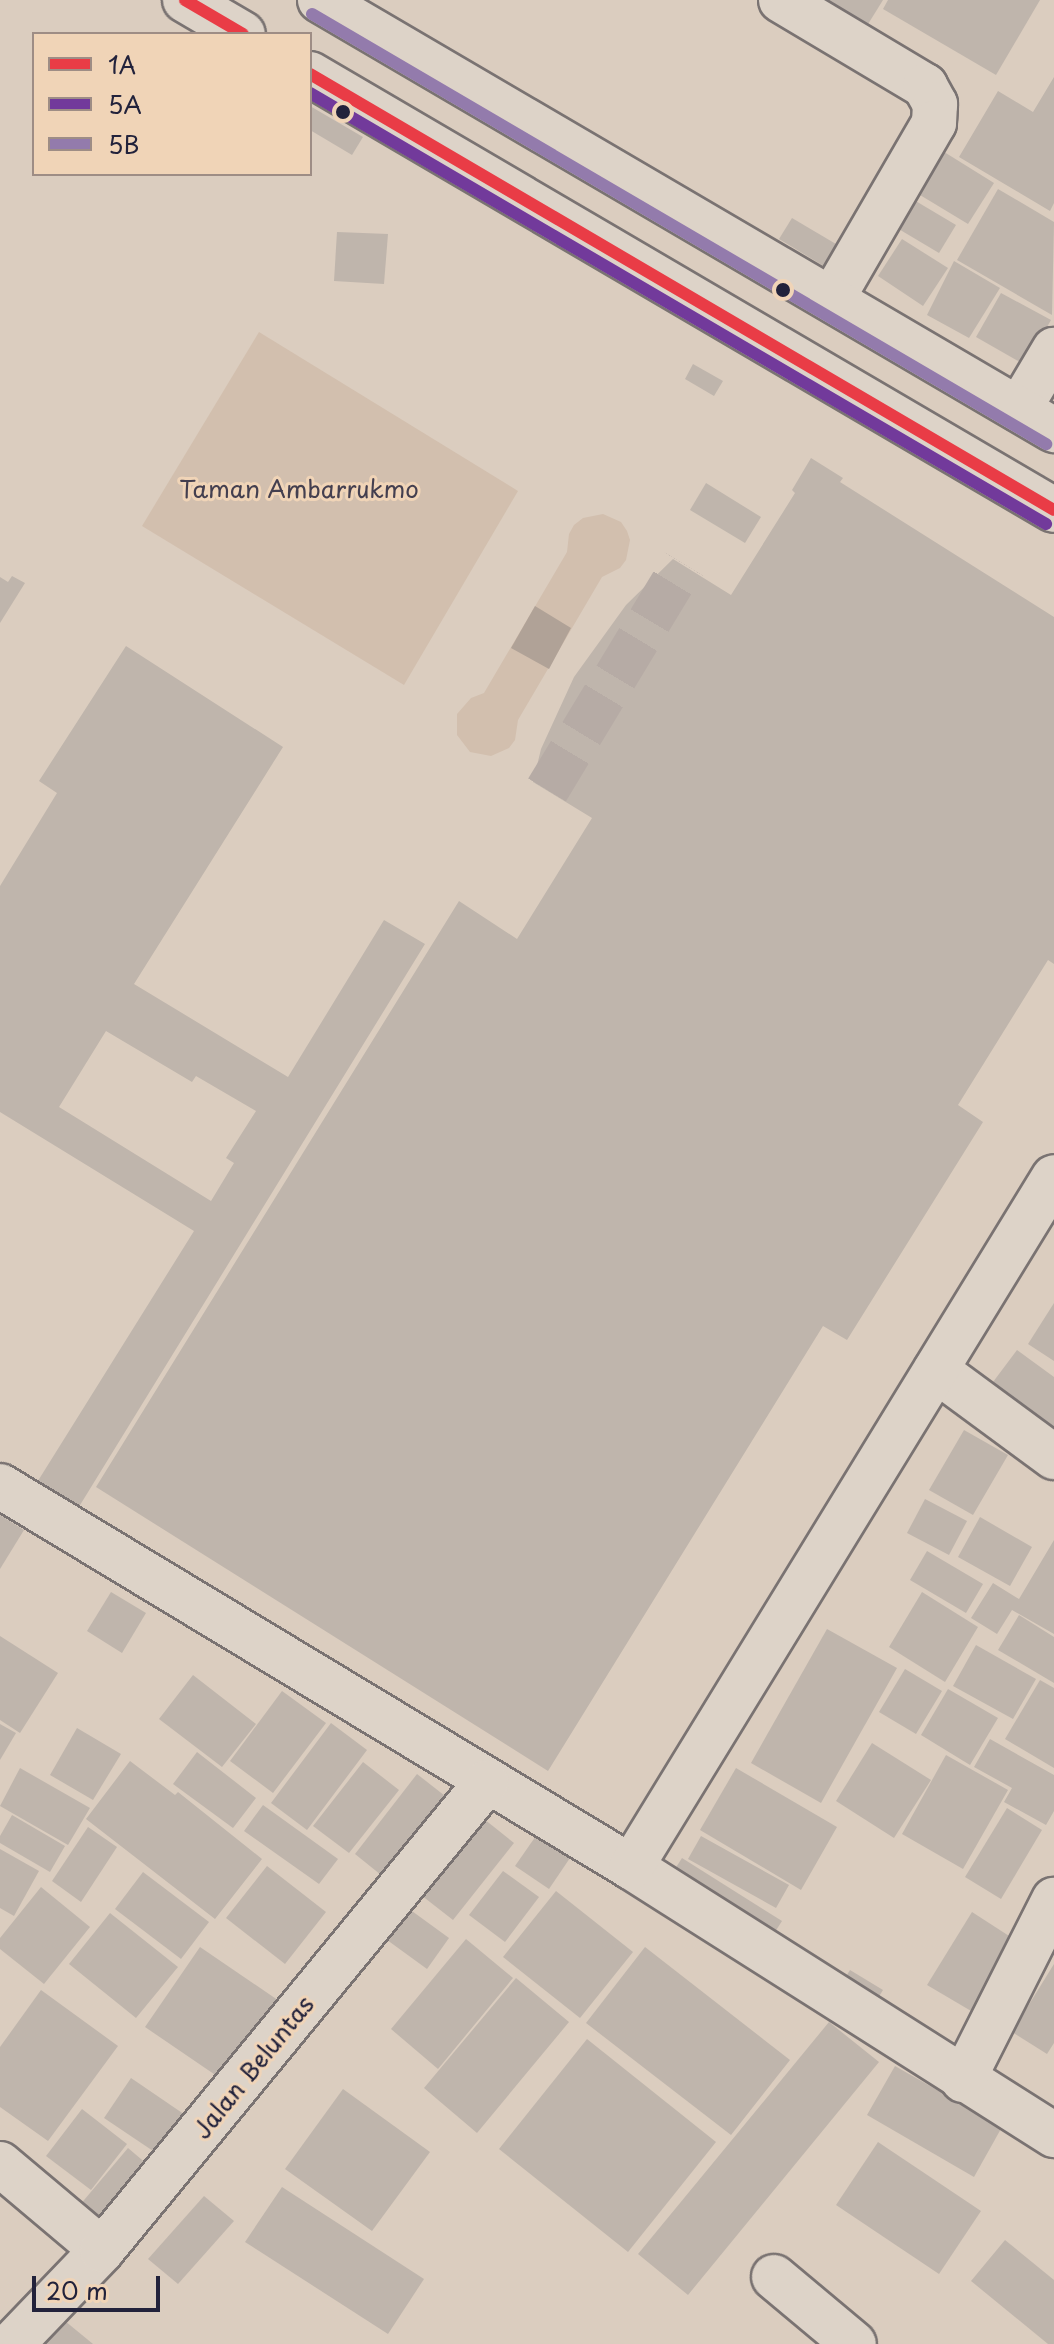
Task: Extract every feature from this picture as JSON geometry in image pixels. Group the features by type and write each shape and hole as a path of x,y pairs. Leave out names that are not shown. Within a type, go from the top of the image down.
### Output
{"street":[{"path":"185,0 240,32"},
{"path":"320,0 1036,419 1054,350"},
{"path":"781,0 925,86 935,104 934,123 832,299"},
{"path":"312,75 1054,510"},
{"path":"631,1867 1054,1177"},
{"path":"936,1370 1054,1457"},
{"path":"0,1486 486,1783 631,1867 1054,2135"},
{"name":"Jalan Beluntas","path":"12,2344 102,2250 486,1783"},
{"path":"963,2080 1054,1900"},
{"path":"0,2164 102,2250"},
{"path":"774,2277 854,2344"}],"green space":[{"name":"Taman Ambarrukmo","path":"259,332 518,491 404,685 142,526"},
{"path":"603,514 621,522 627,531 630,540 626,560 620,568 602,577 518,720 515,740 509,748 491,756 470,752 457,735 457,714 471,698 484,693 567,552 569,534 574,525 583,518"}],"shaded area":[{"path":"535,606 571,628 549,669 511,648"}],"building":[{"path":"817,0 883,0 865,29"},
{"path":"888,0 1040,0 996,75 883,9"},
{"path":"1054,77 1054,203 1050,211 959,157 998,91 1033,112"},
{"path":"312,107 363,137 352,155 312,131"},
{"path":"941,150 994,183 968,224 915,192"},
{"path":"998,189 1054,222 1052,315 957,260"},
{"path":"914,200 956,225 939,253 897,228"},
{"path":"792,218 841,247 827,268 779,239"},
{"path":"337,232 388,234 384,284 334,281"},
{"path":"902,239 948,268 923,306 878,276"},
{"path":"954,261 1000,288 969,338 927,315"},
{"path":"1001,293 1051,320 1025,365 976,337"},
{"path":"693,364 723,381 714,396 685,379"},
{"path":"811,458 843,478 840,482 1054,617 1054,964 1048,960 958,1105 983,1122 847,1340 823,1326 548,1771 96,1487 459,901 517,939 592,818 533,782 541,749 574,677 626,605 673,559 731,595 795,493 792,490"},
{"path":"706,483 761,517 745,543 690,510"},
{"path":"12,576 25,583 0,623 0,577 8,582"},
{"path":"126,646 283,747 134,984 288,1077 384,920 425,944 77,1510 36,1484 194,1231 0,1112 0,886 57,793 39,781","holes":["106,1031 192,1082 196,1076 256,1111 226,1158 234,1163 211,1201 59,1107"]},
{"path":"1054,1303 1054,1361 1028,1344"},
{"path":"1017,1350 1054,1377 1054,1438 987,1390"},
{"path":"964,1430 1008,1455 973,1515 929,1490"},
{"path":"925,1499 967,1521 949,1555 907,1533"},
{"path":"0,1515 24,1530 0,1569"},
{"path":"980,1517 1032,1547 1010,1586 958,1557"},
{"path":"1054,1540 1054,1634 1012,1610 997,1634 971,1618 993,1583 1019,1599"},
{"path":"927,1551 983,1584 966,1613 910,1580"},
{"path":"111,1592 146,1613 122,1653 87,1631"},
{"path":"922,1592 978,1627 945,1682 889,1647"},
{"path":"1019,1615 1054,1637 1054,1683 998,1650"},
{"path":"827,1629 897,1668 821,1803 751,1763"},
{"path":"0,1636 58,1673 20,1733 0,1720"},
{"path":"976,1645 1036,1679 1013,1719 953,1686"},
{"path":"905,1669 942,1691 916,1734 879,1712"},
{"path":"193,1675 256,1724 222,1767 159,1719"},
{"path":"1040,1680 1054,1688 1054,1768 1005,1739"},
{"path":"948,1689 998,1718 970,1765 921,1735"},
{"path":"282,1691 326,1723 273,1793 230,1761"},
{"path":"331,1723 367,1750 307,1830 271,1803"},
{"path":"0,1724 16,1733 0,1760"},
{"path":"77,1728 121,1754 93,1800 50,1775"},
{"path":"990,1739 1054,1775 1054,1811 1046,1825 1004,1802 1012,1788 974,1767"},
{"path":"872,1743 931,1780 894,1838 836,1801"},
{"path":"197,1752 256,1798 233,1828 173,1784"},
{"path":"946,1755 1008,1790 963,1869 902,1834"},
{"path":"130,1761 175,1795 178,1792 262,1859 215,1919 86,1819"},
{"path":"363,1762 399,1790 349,1853 313,1826"},
{"path":"20,1768 90,1808 68,1845 0,1806"},
{"path":"736,1768 837,1827 801,1890 700,1830"},
{"path":"417,1774 454,1803 391,1883 355,1854"},
{"path":"263,1805 338,1859 319,1884 244,1831"},
{"path":"1007,1808 1042,1830 1001,1899 965,1877"},
{"path":"474,1811 514,1843 453,1920 412,1888"},
{"path":"12,1815 65,1846 50,1872 0,1843 0,1836"},
{"path":"88,1827 117,1847 81,1902 52,1881"},
{"path":"538,1833 572,1855 549,1889 515,1866"},
{"path":"701,1836 789,1885 776,1908 688,1859"},
{"path":"0,1849 39,1871 14,1916 0,1908"},
{"path":"682,1858 782,1921 766,1946 666,1883"},
{"path":"267,1866 326,1912 285,1964 226,1918"},
{"path":"503,1871 539,1897 505,1942 469,1915"},
{"path":"143,1872 209,1922 181,1959 115,1909"},
{"path":"41,1887 90,1927 44,1984 0,1949 0,1938"},
{"path":"556,1891 633,1952 580,2018 503,1957"},
{"path":"405,1906 449,1938 427,1969 383,1937"},
{"path":"972,1912 1026,1947 983,2018 927,1985"},
{"path":"110,1913 178,1967 136,2018 69,1964"},
{"path":"466,1939 513,1978 438,2069 391,2029"},
{"path":"200,1947 285,2005 230,2085 145,2027"},
{"path":"645,1947 790,2060 731,2135 586,2023"},
{"path":"1054,1964 1054,2043 1047,2054 1012,2032"},
{"path":"850,1970 883,1990 866,2017 834,1996"},
{"path":"516,1978 569,2022 477,2133 424,2088"},
{"path":"41,1990 118,2046 48,2141 0,2107 0,2047"},
{"path":"829,2022 879,2062 688,2295 638,2254"},
{"path":"587,2039 716,2142 628,2252 499,2149"},
{"path":"895,2066 1002,2127 974,2177 867,2115"},
{"path":"131,2078 194,2121 168,2161 104,2118"},
{"path":"343,2089 430,2152 372,2231 285,2169"},
{"path":"82,2109 127,2144 91,2190 46,2156"},
{"path":"878,2142 981,2211 939,2274 836,2205"},
{"path":"128,2148 161,2176 111,2233 79,2206"},
{"path":"282,2187 424,2279 388,2334 245,2242"},
{"path":"204,2196 234,2221 178,2284 148,2259"},
{"path":"1005,2240 1054,2280 1054,2344 1048,2344 971,2281"},
{"path":"54,2312 93,2344 28,2344"}],"tunnel":[{"path":"547,790 684,564"}],"transit line":[{"name":"1A","path":"185,0 240,32"},
{"name":"5B","path":"312,14 1046,444"},
{"name":"1A","path":"312,75 1054,510"},
{"name":"5A","path":"312,94 1046,524"}]}
